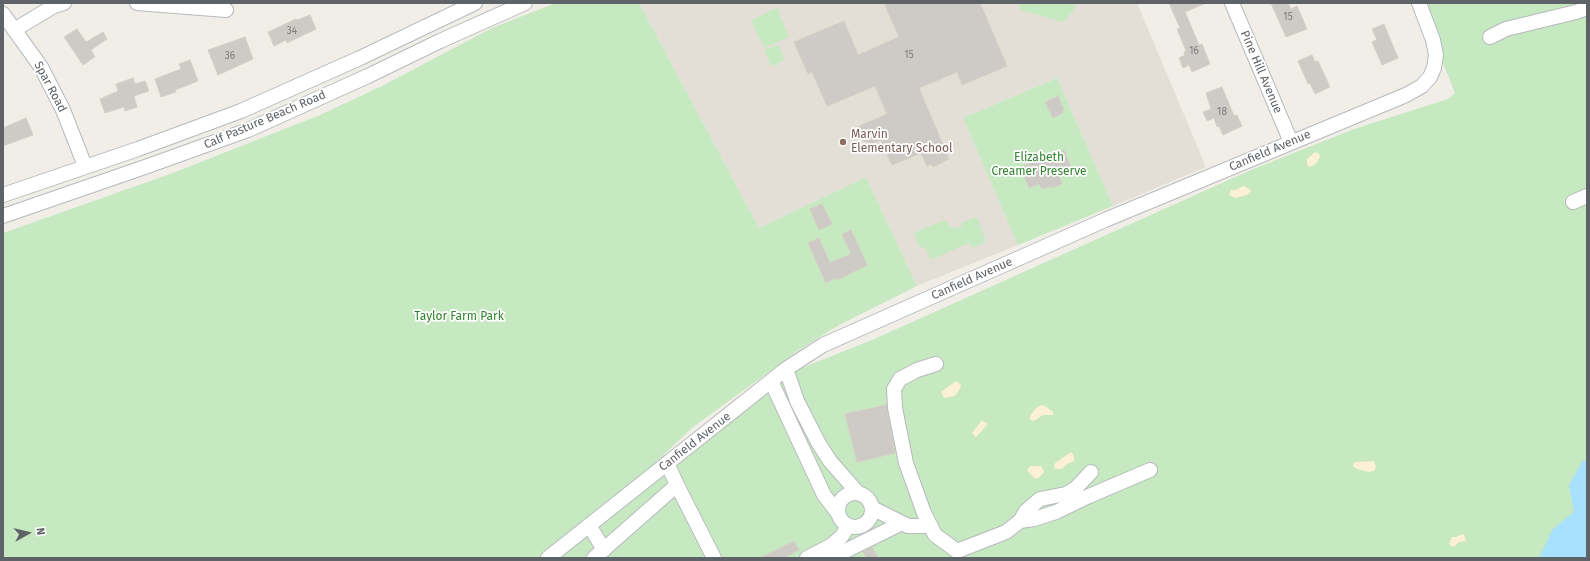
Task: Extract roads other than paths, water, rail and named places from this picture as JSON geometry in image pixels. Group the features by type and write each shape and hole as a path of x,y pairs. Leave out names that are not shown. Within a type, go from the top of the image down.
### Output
{"street":[{"path":"14,30 54,6 64,3"},
{"path":"137,3 226,10"},
{"name":"Calf Pasture Beach Road","path":"3,195 241,111 346,65 475,3"},
{"name":"Calf Pasture Beach Road","path":"3,216 248,130 353,83 501,7 525,3"},
{"name":"Pine Hill Avenue","path":"1232,3 1291,142"},
{"name":"Canfield Avenue","path":"548,558 786,369 829,342 1105,220 1406,95 1422,86 1430,77 1434,68 1436,55 1433,40 1418,3"},
{"path":"1490,37 1506,29 1587,8"},
{"name":"Spar Road","path":"3,14 45,74 63,110 85,166"},
{"path":"346,65 353,83"},
{"path":"170,137 176,156"},
{"path":"1573,202 1587,196"},
{"path":"936,364 917,370 900,379 894,389 895,408 906,463 924,513 935,535 959,556 1006,532 1020,521 1026,511 1040,499 1066,494 1076,488 1091,472"},
{"path":"786,369 798,401 819,444 830,461 858,493 867,498 872,508 908,526 931,526"},
{"path":"771,381 824,495 837,512 839,518 848,526 854,527 865,524 869,520 872,508"},
{"path":"791,422 805,416"},
{"path":"667,463 714,558"},
{"path":"1020,521 1034,519 1056,512 1150,470"},
{"path":"589,525 599,554 677,485"},
{"path":"837,512 837,507 842,497 847,494 858,493"},
{"path":"831,558 902,523"},
{"path":"807,558 832,546 842,536 848,526"}],"water":[{"path":"1587,460 1587,558 1539,558 1553,529 1574,512 1569,485 1582,462"}],"place":[{"name":"Marvin Elementary School","path":"843,142"}],"park label":[{"name":"Elizabeth Creamer Preserve","path":"1039,165"},
{"name":"Taylor Farm Park","path":"459,317"}]}
